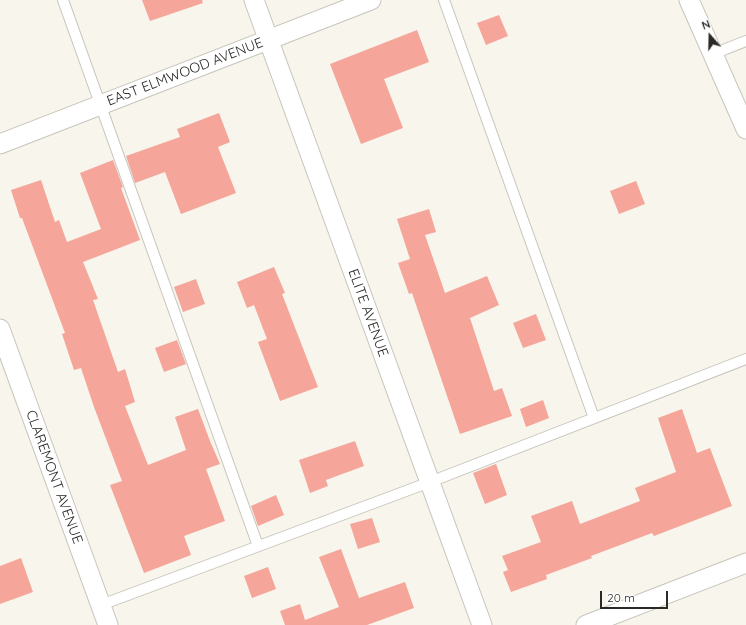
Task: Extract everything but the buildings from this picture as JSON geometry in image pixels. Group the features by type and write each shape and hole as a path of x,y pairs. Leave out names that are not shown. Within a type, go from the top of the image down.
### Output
{"street":[{"name":"ELITE AVENUE","path":"254,0 482,625"},
{"name":"EAST ELMWOOD AVENUE","path":"0,144 371,0"},
{"path":"689,0 746,129"},
{"name":"CLAREMONT AVENUE","path":"0,329 108,625"},
{"path":"586,625 746,563"}],"lane":[{"path":"63,0 258,546"},
{"path":"444,0 594,418"},
{"path":"713,54 746,41"},
{"path":"101,605 430,482 746,359"}]}
